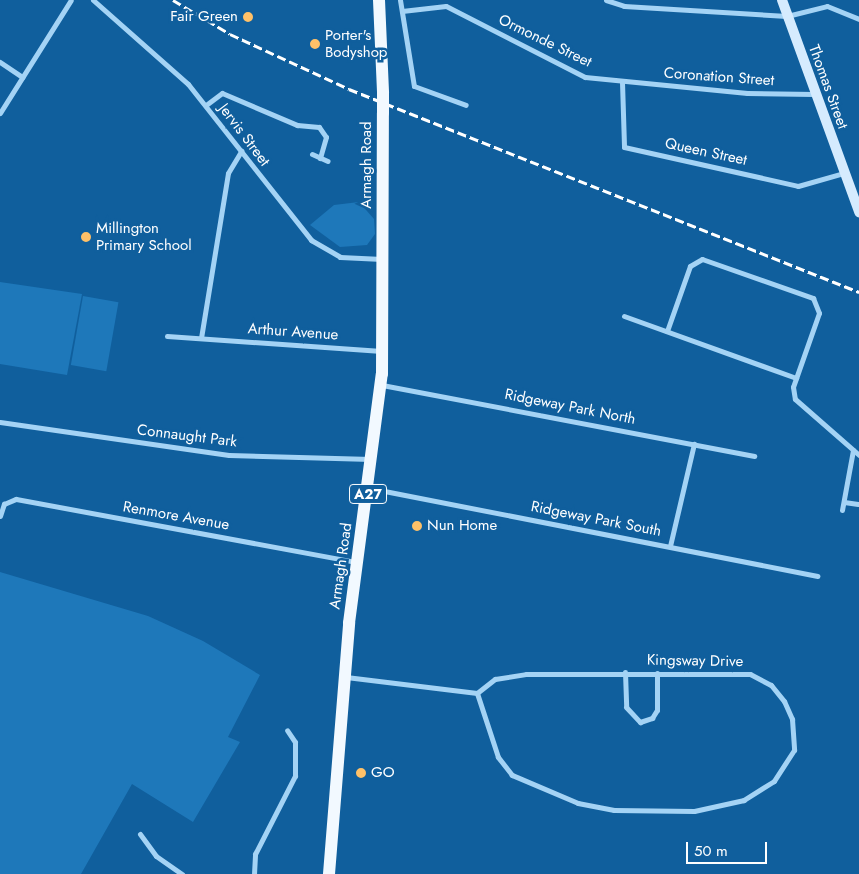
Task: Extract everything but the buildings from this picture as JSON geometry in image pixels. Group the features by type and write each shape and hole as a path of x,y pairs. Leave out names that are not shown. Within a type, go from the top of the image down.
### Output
{"main road":[{"name":"Armagh Road","path":"329,874 344,677 369,488 383,351 383,93 379,0"},
{"name":"Thomas Street","path":"782,0 814,94 844,173 856,194 859,212"}],"street":[{"path":"0,113 72,0"},
{"name":"Jervis Street","path":"93,0 206,105 293,223 325,251 340,257 383,259"},
{"path":"400,0 414,86 466,105"},
{"path":"606,0 787,16 827,6 859,19"},
{"name":"Ormonde Street","path":"402,11 446,6 585,77 622,82"},
{"path":"0,62 22,78"},
{"name":"Coronation Street","path":"622,82 814,94"},
{"name":"Queen Street","path":"622,82 624,147 798,186 844,173"},
{"path":"206,105 222,93 297,125 319,127 326,137 320,158"},
{"path":"201,338 228,173 241,151"},
{"path":"312,154 328,161"},
{"path":"667,332 690,266 702,259 813,298 819,314 796,378 795,399 859,455"},
{"path":"624,316 796,378"},
{"name":"Arthur Avenue","path":"167,336 383,351"},
{"name":"Ridgeway Park North","path":"381,385 754,456"},
{"name":"Connaught Park","path":"0,422 230,455 372,459"},
{"path":"670,546 694,444"},
{"path":"842,510 853,450"},
{"name":"Ridgeway Park South","path":"369,488 817,576"},
{"name":"Renmore Avenue","path":"0,516 4,504 16,500 358,562"},
{"path":"844,502 858,504"},
{"path":"626,672 626,707 640,722 652,718 657,710 657,673"},
{"name":"Kingsway Drive","path":"657,673 750,674 771,685 792,719 794,750 787,766 774,781 744,800 719,808 647,812 578,802 512,775 498,757 477,693 495,679 526,674 657,673"},
{"path":"344,677 477,693"},
{"path":"252,874 255,854 295,776 295,742 287,730"},
{"path":"140,834 156,856 182,874"}],"shaded area":[{"path":"359,202 374,219 375,234 367,245 340,247 310,225 334,205"},
{"path":"0,282 82,294 67,375 0,364"},
{"path":"83,296 118,302 106,371 71,365"},
{"path":"0,572 148,616 203,641 260,675 228,737 240,742 193,822 132,784 81,874 0,874"}],"railway":[{"path":"173,0 230,34 349,89 859,292"}],"place":[{"name":"Fair Green","path":"248,17"},
{"name":"Porter's Bodyshop","path":"315,44"},
{"name":"Millington Primary School","path":"86,237"},
{"name":"Nun Home","path":"417,526"},
{"name":"GO","path":"361,773"}]}
